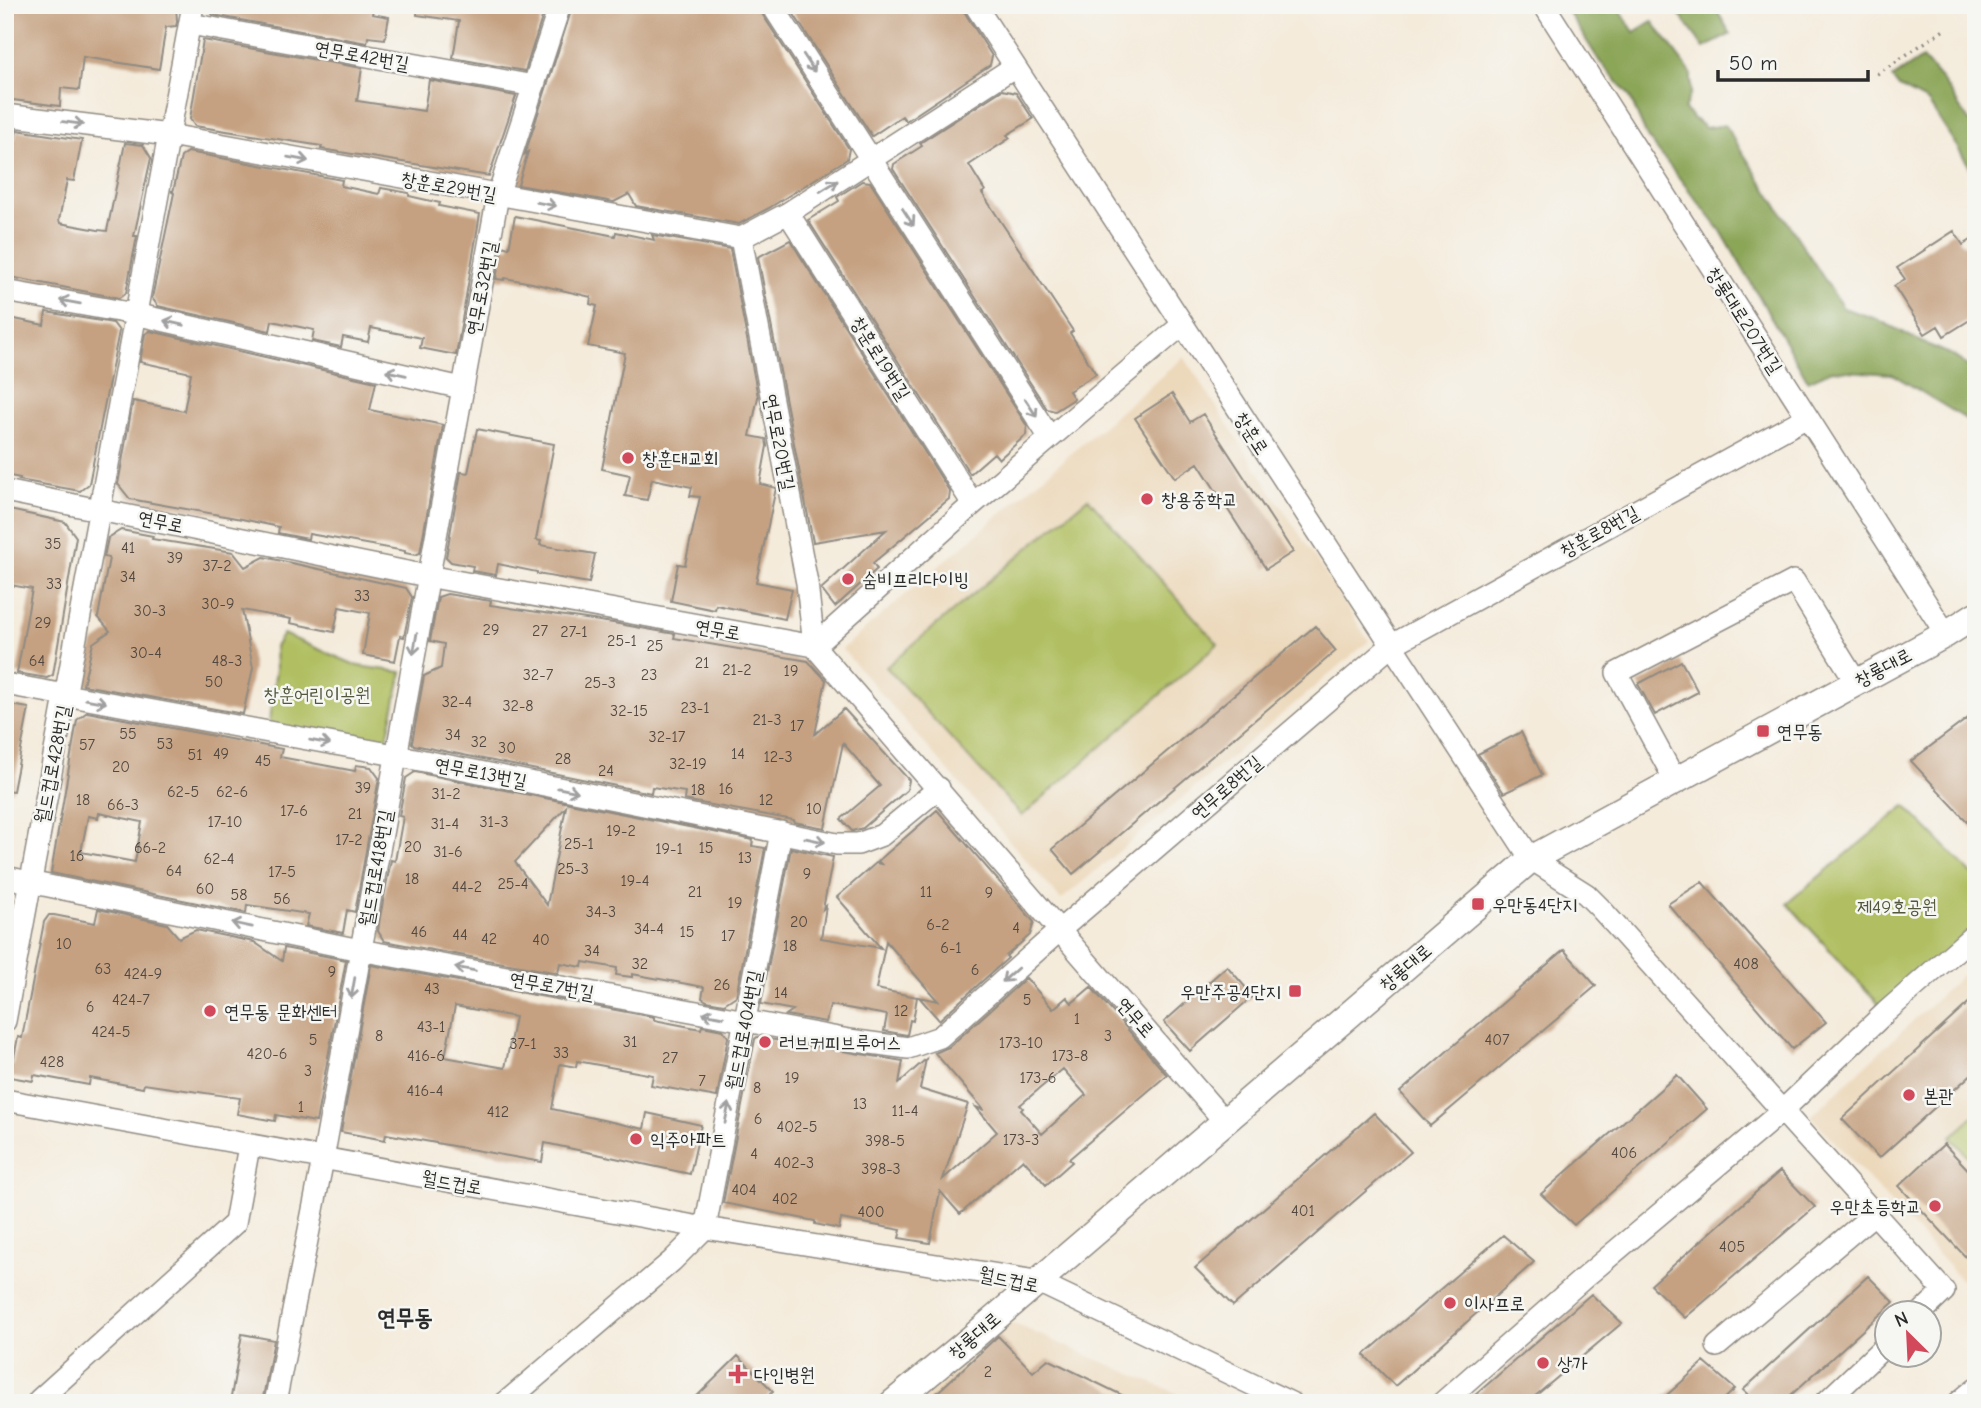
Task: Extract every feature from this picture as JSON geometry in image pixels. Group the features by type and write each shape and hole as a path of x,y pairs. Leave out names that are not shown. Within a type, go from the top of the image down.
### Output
{"main road":[{"name":"창룡대로","path":"893,1403 1531,859 1946,634 1976,615"}],"street":[{"name":"연무로32번길","path":"427,576 498,195 560,5"},
{"path":"772,5 1050,438"},
{"name":"창훈로","path":"975,5 1531,859"},
{"name":"창룡대로207번길","path":"1544,5 1946,634"},
{"name":"연무로42번길","path":"100,508 191,15 534,86"},
{"path":"741,238 788,212 1014,67"},
{"name":"창훈로29번길","path":"5,115 169,135 741,238"},
{"name":"창훈로19번길","path":"788,212 973,504"},
{"name":"연무로20번길","path":"741,238 807,583 814,646"},
{"path":"5,290 135,314 462,388"},
{"path":"814,646 973,504 1182,325"},
{"name":"창훈로8번길","path":"1392,645 1807,417"},
{"name":"연무로","path":"5,491 427,576 814,646 1225,1122"},
{"name":"월드컵로428번길","path":"5,1021 100,508"},
{"name":"월드컵로418번길","path":"323,1159 427,576"},
{"path":"1675,780 1617,673 1794,581 1856,682"},
{"name":"연무로8번길","path":"1061,929 1392,645"},
{"name":"연무로13번길","path":"5,684 395,755 837,844 858,844 882,835 939,788"},
{"name":"월드컵로404번길","path":"705,1228 780,832"},
{"path":"1531,859 1586,894 1600,908 1944,1291 1935,1300"},
{"name":"연무로7번길","path":"5,877 360,950 849,1040 908,1048 940,1037 1061,929"},
{"path":"1442,1403 1585,1277 1782,1111 1886,1012 1976,933"},
{"name":"월드컵로","path":"5,1100 705,1228 1036,1281 1288,1402"},
{"path":"39,1403 39,1400 235,1223 249,1146"},
{"path":"275,1403 323,1159"},
{"path":"1717,1346 1874,1214"},
{"path":"505,1403 672,1261 705,1228"},
{"path":"1825,1403 1872,1358"},
{"path":"1958,1403 1976,1388"}],"path":[{"path":"1877,74 1947,28"}],"shaded area":[{"name":"창용중학교","path":"1184,357 1369,641 1061,900 842,649"},
{"name":"우만초등학교","path":"1976,962 1976,1296 1811,1116"},
{"path":"1012,1323 1199,1403 918,1403 1002,1326"}],"green space":[{"path":"1564,5 1617,5 1634,32 1652,21 1691,73 1691,92 1684,110 1705,128 1725,125 1843,308 1877,319 1950,354 1971,368 1976,367 1976,425 1892,374 1832,370 1808,381 1721,231 1647,137 1629,95 1600,62"},
{"path":"1673,5 1713,5 1731,34 1704,48"},
{"path":"1922,58 1942,80 1976,132 1976,176 1928,102 1899,87 1892,78"},
{"path":"1088,498 1218,644 1022,816 886,667"},
{"name":"창훈어린이공원","path":"283,634 358,666 402,672 385,747 268,729 276,669 275,647"},
{"name":"제49호공원","path":"1905,806 1976,878 1976,933 1886,1012 1787,903"},
{"path":"1976,1114 1976,1165 1951,1137"}],"building":[{"path":"5,5 176,5 177,22 176,26 166,27 159,69 83,57 79,90 61,88 60,106 5,99"},
{"path":"206,5 282,5 305,9 306,5 374,5 372,14 389,17 385,39 368,37 367,43 213,15"},
{"path":"418,5 546,5 525,71 453,58 459,21 417,15"},
{"path":"573,5 759,5 849,149 847,159 739,224 636,206 629,194 614,202 518,185 528,152 525,154"},
{"path":"788,5 960,5 992,56 990,65 906,121 902,116 872,136"},
{"path":"203,40 362,68 357,101 424,111 429,80 516,96 489,176 321,149 322,146 195,126 190,119"},
{"path":"1002,90 1016,93 1033,119 1007,135 1010,138 969,165 985,191 982,193 1073,331 1070,333 1096,374 1069,391 1074,399 1055,411 1047,409 893,169 894,164 922,146 920,143"},
{"path":"17,130 82,140 74,181 67,180 60,223 107,231 125,143 143,145 151,158 134,236 137,236 126,293 119,298 5,276 5,137 15,139"},
{"path":"188,152 342,180 341,186 379,194 381,188 409,193 409,196 440,203 439,206 480,214 456,355 420,348 422,338 371,328 368,342 343,337 341,347 312,341 314,330 272,321 270,331 158,306 152,298 174,193 172,192 172,190 173,192 181,157"},
{"path":"862,181 870,182 1027,426 1026,435 999,459 994,453 970,474 808,220 839,201 837,197"},
{"path":"515,216 615,236 616,232 654,240 652,235 730,249 758,397 750,436 766,439 760,484 776,488 756,582 792,589 785,619 716,605 715,610 671,601 678,564 685,565 700,497 690,496 692,487 652,479 647,500 625,496 630,475 602,469 625,353 588,346 597,306 590,304 591,297 532,283 496,279 502,246 509,248"},
{"path":"1954,231 1963,245 1976,237 1976,316 1944,336 1938,326 1925,334 1894,286 1905,279 1897,268"},
{"path":"790,240 950,492 949,499 873,563 877,569 835,607 821,589 886,530 813,542 758,257"},
{"path":"46,312 113,323 119,331 89,484 80,491 5,475 5,317 44,325"},
{"path":"150,331 376,382 370,410 443,425 420,553 415,555 309,534 308,539 278,533 279,527 130,499 118,484 133,401 184,411 191,373 140,362 145,334"},
{"path":"1172,394 1190,422 1203,414 1293,552 1266,569 1198,463 1175,478 1135,418"},
{"path":"477,429 554,444 536,540 541,541 540,545 595,554 589,583 498,564 496,575 472,571 473,566 451,562 446,557 461,472 468,473"},
{"path":"5,509 65,522 76,537 53,675 47,678 17,673 32,589 5,584"},
{"path":"121,530 153,536 152,539 233,552 245,567 264,557 406,588 412,597 404,637 400,636 395,661 363,655 370,613 339,607 334,632 290,623 291,619 242,610 253,668 243,714 83,685 93,643 110,631 98,617 109,558 104,557 108,538"},
{"path":"447,594 491,601 490,605 613,623 675,634 674,638 808,661 826,680 815,734 844,709 909,780 907,790 863,828 852,831 841,819 880,786 843,743 825,828 684,800 685,792 652,787 651,793 414,745 412,743 424,676 441,668 444,644 430,641 438,597"},
{"path":"1315,626 1336,651 1073,874 1052,849"},
{"path":"1681,661 1698,692 1655,715 1638,684"},
{"path":"5,704 29,708 13,791 5,790"},
{"path":"87,712 282,749 280,757 355,771 356,765 371,767 379,778 355,912 347,910 343,933 306,926 309,914 247,905 246,913 51,873 77,720","holes":["99,813 142,822 135,862 81,852 88,816 98,818"]},
{"path":"1976,712 1976,831 1911,761"},
{"path":"1521,732 1542,775 1504,793 1478,754"},
{"path":"415,772 753,840 752,846 765,848 736,996 724,1004 707,1001 702,998 704,987 632,974 632,977 616,975 617,968 583,962 582,967 560,963 558,973 384,941 378,931 391,860 395,861 403,817 399,816 406,778","holes":["566,807 547,905 515,862"]},
{"path":"937,810 1034,922 1030,935 939,1020 919,997 938,1001 886,941 876,989 917,997 913,1021 910,1020 907,1035 884,1031 887,1015 830,1005 826,1022 786,1015 793,1010 761,1004 791,848 833,857 823,909 826,906 821,938 881,948 837,897 876,863 881,864 878,861"},
{"path":"1702,882 1826,1022 1792,1049 1668,904"},
{"path":"98,909 167,924 179,938 196,930 254,942 282,961 284,948 346,960 316,1122 276,1115 275,1121 237,1114 240,1098 144,1084 143,1088 90,1078 89,1085 34,1075 33,1081 10,1077 18,1037 22,1038 44,922 49,915 54,915 95,923"},
{"path":"1564,950 1596,986 1430,1126 1400,1092"},
{"path":"371,965 654,1017 654,1020 701,1029 702,1026 723,1030 728,1037 717,1097 651,1085 653,1075 577,1061 576,1067 560,1064 552,1109 644,1129 647,1113 701,1125 690,1174 545,1143 542,1162 386,1134 385,1140 341,1132","holes":["455,1006 515,1017 505,1068 445,1057"]},
{"path":"1227,966 1253,996 1190,1051 1164,1022"},
{"path":"1026,978 1053,1009 1067,997 1072,1003 1091,987 1167,1075 1069,1159 1072,1162 1046,1185 1023,1159 960,1214 940,1191 930,1243 899,1238 901,1230 841,1219 839,1229 815,1224 815,1221 723,1203 757,1037 903,1061 899,1083 926,1059 920,1089 968,1104 943,1179 997,1132 976,1107 984,1110 935,1053 949,1047","holes":["1063,1069 1086,1095 1042,1134 1021,1110 1023,1108 1020,1105"]},
{"name":"본관","path":"1976,996 1976,1070 1879,1158 1842,1119"},
{"path":"1677,1075 1707,1109 1574,1225 1541,1194"},
{"path":"1374,1113 1411,1152 1233,1306 1195,1268"},
{"path":"1944,1144 1976,1178 1976,1268 1899,1186"},
{"path":"1780,1171 1815,1207 1685,1318 1651,1285"},
{"path":"1503,1235 1534,1262 1395,1386 1364,1355"},
{"path":"1868,1276 1892,1300 1872,1300 1872,1322 1782,1403 1757,1403 1743,1390"},
{"name":"상가","path":"1591,1294 1622,1323 1527,1403 1466,1403"},
{"path":"242,1334 274,1340 262,1403 230,1403"},
{"path":"998,1336 1033,1372 1048,1359 1138,1403 926,1403"},
{"name":"다인병원","path":"738,1356 773,1391 761,1403 690,1403"},
{"path":"1704,1362 1735,1389 1720,1403 1658,1403"}],"place":[{"name":"창훈대교회","path":"628,458"},
{"name":"창용중학교","path":"1147,499"},
{"name":"숨비프리다이빙","path":"848,579"},
{"name":"연무동","path":"1763,731"},
{"name":"우만동4단지","path":"1478,904"},
{"name":"우만주공4단지","path":"1295,991"},
{"name":"연무동 문화센터","path":"210,1011"},
{"name":"러브커피브루어스","path":"765,1042"},
{"name":"본관","path":"1909,1095"},
{"name":"익주아파트","path":"636,1139"},
{"name":"우만초등학교","path":"1935,1206"},
{"name":"이사프로","path":"1450,1303"},
{"name":"상가","path":"1543,1363"},
{"name":"다인병원","path":"738,1374"}],"district":[{"name":"연무동","path":"405,1317"}]}
